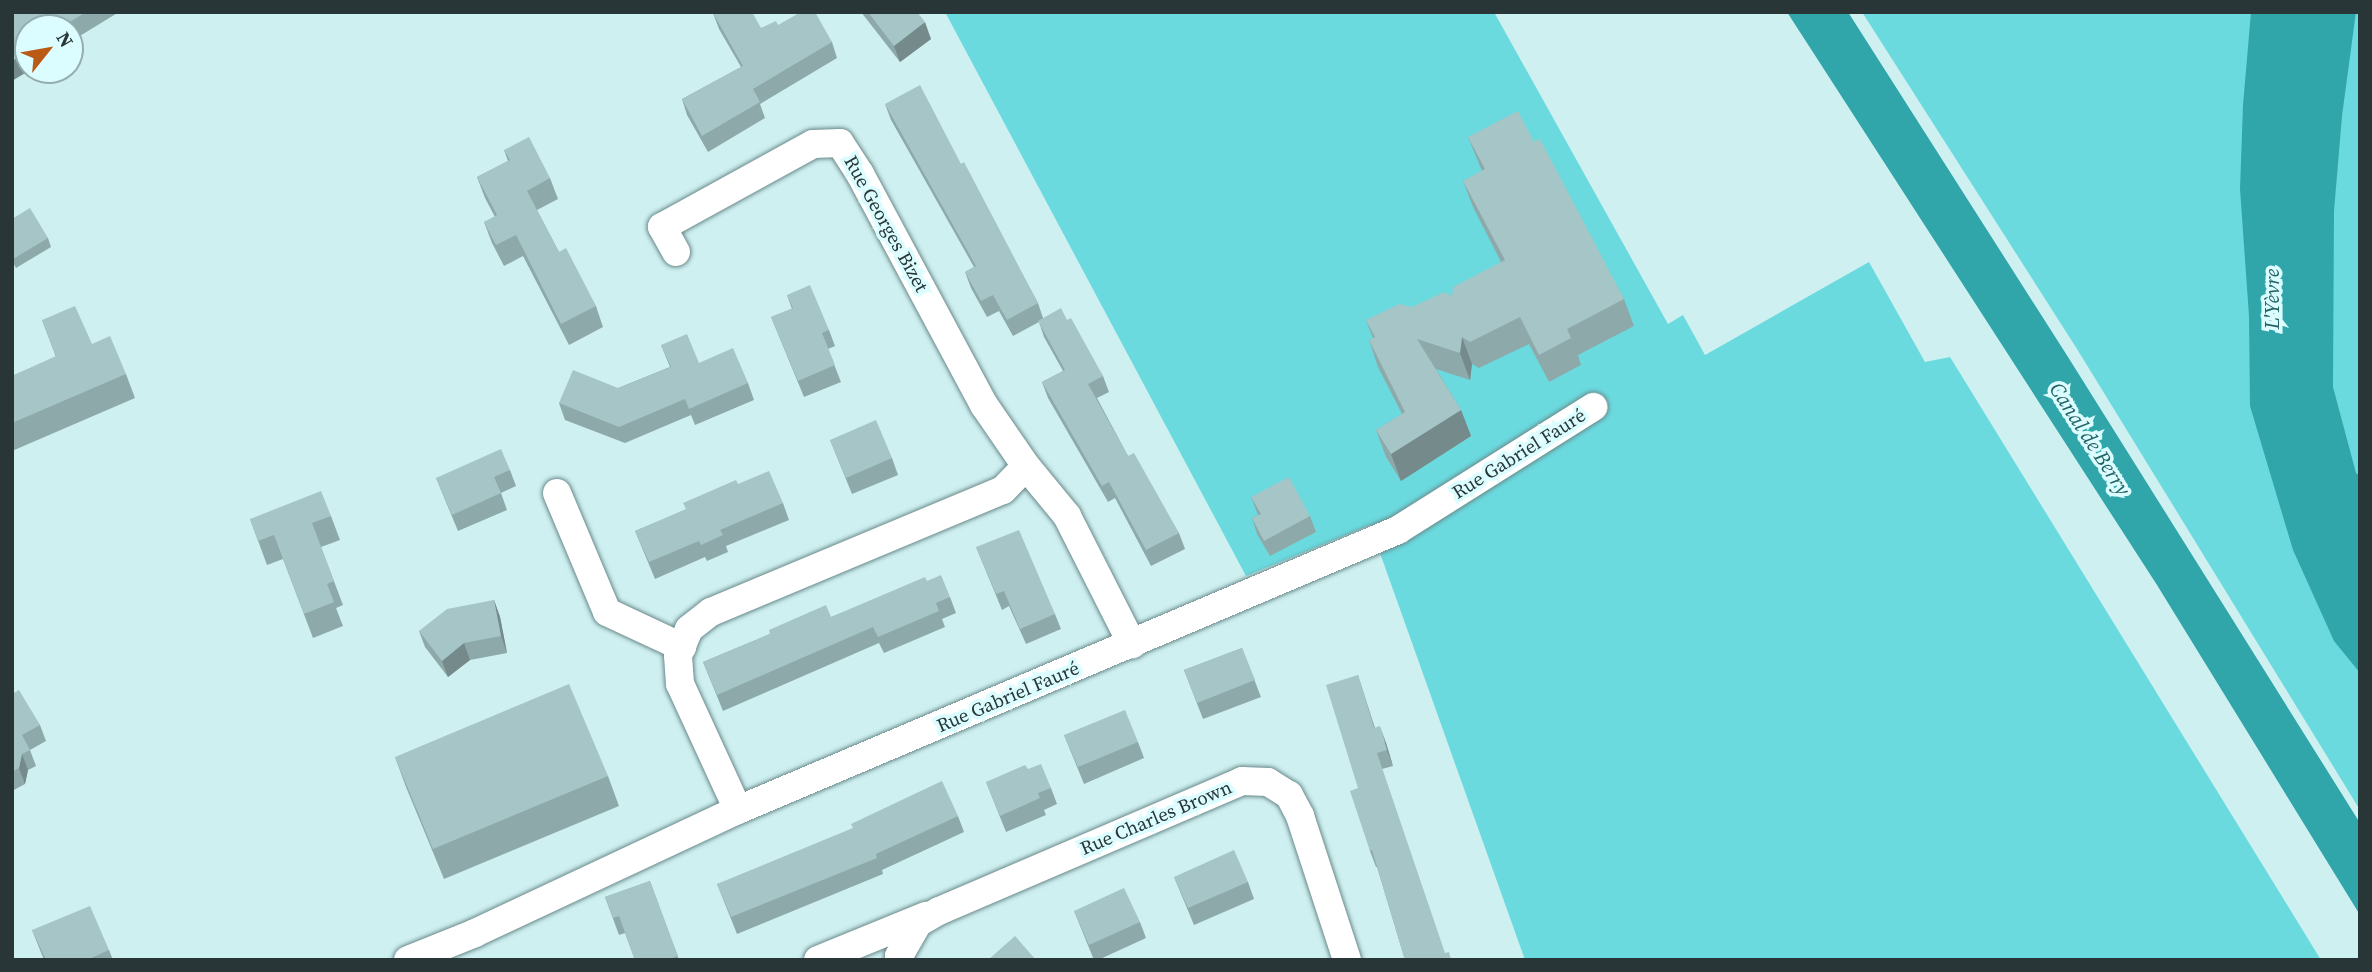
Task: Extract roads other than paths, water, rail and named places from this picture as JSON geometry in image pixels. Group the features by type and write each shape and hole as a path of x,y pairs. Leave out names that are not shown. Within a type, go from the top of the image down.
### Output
{"street":[{"name":"Rue Georges Bizet","path":"676,252 662,227 813,144 840,143 867,187 984,405 1026,466 1067,516 1132,644"},
{"name":"Rue Gabriel Fauré","path":"408,960 475,933 738,810 1398,530 1593,407"},
{"path":"738,810 680,684 678,655 689,629 711,612 1003,489 1026,466"},
{"path":"557,493 607,612 682,647"},
{"name":"Rue Charles Brown","path":"818,960 1241,781 1268,782 1289,795 1300,816 1347,960"},
{"name":"Rue Charles Brown","path":"900,960 899,956 918,923 939,911"}],"water":[{"name":"Canal de Berry","path":"1787,12 1848,12 2068,357 2360,823 2360,915 2157,585"},
{"name":"L'Yèvre","path":"2251,12 2356,12 2342,116 2334,211 2333,387 2356,473 2360,476 2360,673 2334,641 2293,550 2250,406 2249,316 2240,189 2243,105"}]}
